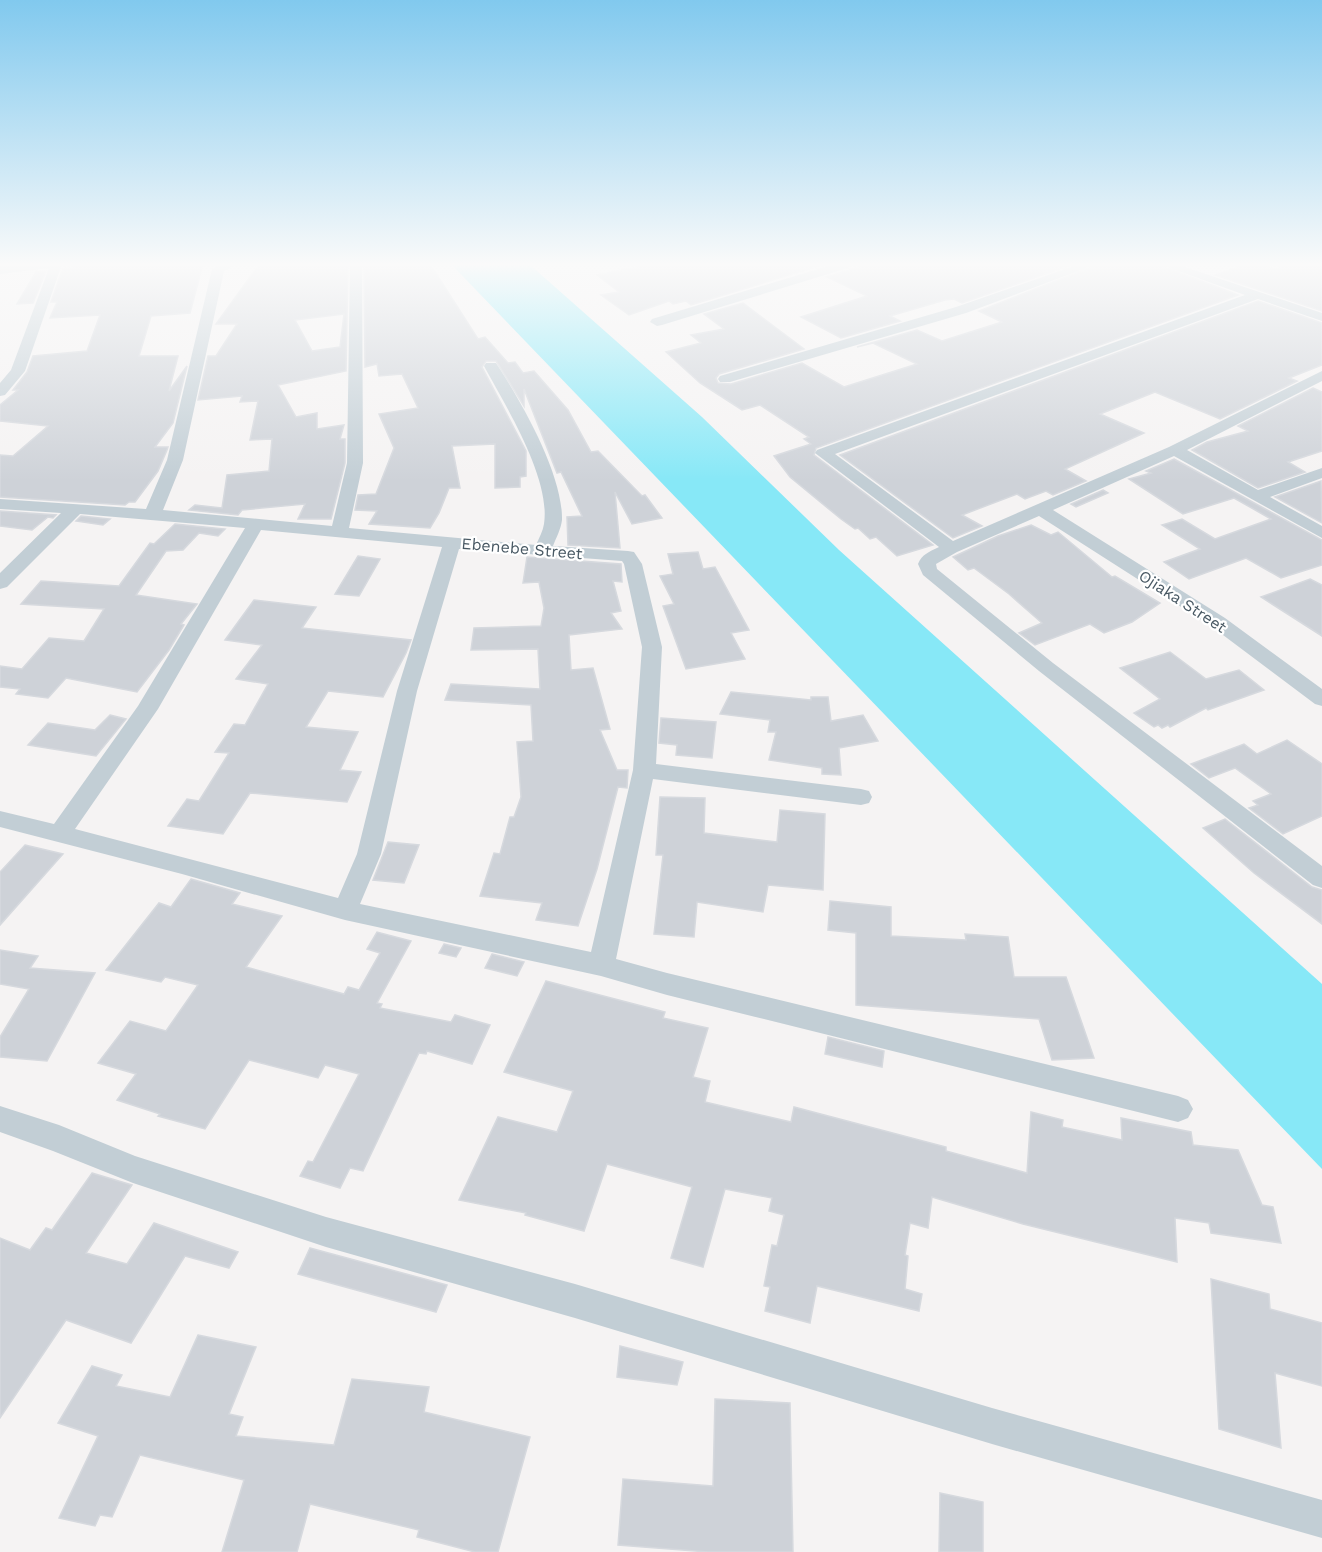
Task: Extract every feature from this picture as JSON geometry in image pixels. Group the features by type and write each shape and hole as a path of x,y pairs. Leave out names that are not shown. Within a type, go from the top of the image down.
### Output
{"street":[{"path":"0,392 18,371 30,336"},
{"path":"152,515 175,460 203,336"},
{"path":"340,530 355,463 356,336"},
{"path":"725,379 871,336"},
{"path":"951,548 823,453 1144,336"},
{"path":"491,366 538,457 550,496 554,521 542,551"},
{"path":"1319,379 1175,450 951,548 929,559 927,564 929,571 1046,667 1322,879"},
{"path":"1175,450 1322,532"},
{"path":"1256,496 1322,473"},
{"name":"Ebenebe Street","path":"0,504 76,508 340,530 542,551 628,556 633,564 652,647 644,770 601,965"},
{"path":"0,583 76,508"},
{"name":"Ojiaka Street","path":"1040,509 1218,622 1322,699"},
{"path":"59,835 147,709 256,524"},
{"path":"345,910 369,854 407,691 452,542"},
{"path":"644,770 861,797"},
{"path":"0,819 182,865 345,910 601,965 667,984 1178,1110"},
{"path":"0,1119 59,1139 133,1169 326,1232 575,1301 981,1423 1322,1519"}],"water":[{"path":"521,336 611,336 702,417 839,550 1322,984 1322,1169"}],"building":[{"path":"92,336 145,336 139,356 178,356 169,391 187,366 173,423 155,447 168,447 158,471 135,502 125,505 0,497 0,455 13,456 48,426 0,421 0,405 18,390 13,390 27,372 33,356 87,351"},
{"path":"229,336 304,336 312,351 340,347 341,336 347,336 346,371 278,385 296,417 317,413 317,429 344,425 340,439 345,439 345,463 331,519 298,519 305,504 242,510 238,515 189,510 195,505 222,508 227,475 269,471 272,439 250,440 258,401 240,402 242,396 198,400 208,356 216,356"},
{"path":"365,336 476,336 478,339 485,337 508,363 515,362 523,373 534,371 568,410 591,452 598,451 642,496 645,495 662,518 632,524 615,492 620,548 568,545 567,517 582,516 561,472 557,473 524,389 524,406 496,361 486,361 482,367 526,451 526,476 520,477 520,487 495,488 495,444 452,446 460,488 449,488 430,528 369,524 377,511 355,510 358,495 376,494 394,448 379,414 418,408 402,374 379,376 377,364 365,367"},
{"path":"693,336 787,336 804,349 719,374 716,378 718,383 731,384 802,363 844,387 917,364 873,343 857,347 894,336 932,336 942,341 956,336 1124,336 816,448 814,455 933,545 897,556 876,537 870,539 858,528 855,529 841,519 790,477 774,456 811,444 804,439 809,437 760,405 742,410 700,383 666,352 701,343"},
{"path":"1162,336 1322,336 1322,365 1289,378 1297,381 1220,419 1155,392 1100,414 1144,433 1065,469 1086,481 1053,495 1046,491 1025,499 1017,494 962,515 982,526 953,538 840,455"},
{"path":"1313,388 1322,392 1322,451 1288,462 1305,472 1258,488 1192,450 1207,442 1248,431 1238,426"},
{"path":"1174,459 1322,540 1322,565 1281,578 1246,558 1189,579 1164,562 1200,549 1162,525 1182,519 1215,539 1271,519 1234,498 1183,514 1129,479 1151,473 1146,471"},
{"path":"1321,481 1322,523 1275,497"},
{"path":"1103,490 1108,493 1076,507 1071,504"},
{"path":"0,511 56,515 53,518 48,517 32,530 0,526"},
{"path":"81,516 110,519 103,525 76,521"},
{"path":"175,524 225,529 218,536 199,533 183,550 166,551 136,595 197,604 181,624 184,625 169,650 137,692 66,678 48,698 16,694 20,689 0,687 0,666 22,669 49,638 84,641 104,609 21,604 41,581 119,586 150,543 154,544"},
{"path":"1031,525 1051,535 1058,532 1112,577 1115,576 1160,603 1132,622 1104,633 1090,624 1035,645 1019,633 1042,623 974,568 968,570 953,557 998,536"},
{"path":"698,552 703,569 715,567 749,630 731,633 745,659 686,669 663,606 674,604 660,576 673,574 668,554"},
{"path":"358,556 380,559 359,596 335,594"},
{"path":"527,557 621,564 622,582 613,581 621,611 611,613 622,629 569,635 571,670 593,668 610,729 600,730 617,770 628,770 627,788 618,787 597,869 578,926 536,920 542,903 480,896 494,853 500,854 510,817 514,817 521,797 517,742 533,741 531,705 445,700 451,684 540,689 538,649 471,650 474,628 541,626 544,608 539,582 523,583"},
{"path":"1310,579 1322,585 1322,636 1261,597"},
{"path":"254,600 316,607 302,628 411,640 383,697 328,691 306,727 358,732 340,770 361,772 347,802 250,793 223,834 168,826 187,799 199,801 229,753 215,752 234,724 245,725 268,684 236,679 262,645 225,640"},
{"path":"1170,652 1206,679 1239,670 1264,690 1208,710 1206,708 1170,727 1168,725 1162,728 1158,725 1154,727 1134,713 1160,699 1120,668"},
{"path":"731,692 811,700 811,697 828,697 831,721 863,715 878,741 839,748 841,775 822,774 822,768 769,760 776,732 768,732 770,720 720,714"},
{"path":"110,715 126,719 96,756 28,745 48,723 95,730"},
{"path":"661,718 716,722 712,758 676,755 677,745 659,743"},
{"path":"1287,740 1322,764 1322,816 1283,834 1249,808 1258,805 1253,801 1271,794 1235,768 1209,778 1191,764 1244,744 1257,754"},
{"path":"660,797 705,798 704,833 777,842 780,810 825,814 823,890 768,885 763,912 697,902 694,937 654,934 663,855 656,855"},
{"path":"1225,819 1312,887 1322,890 1322,924 1254,873 1203,828"},
{"path":"388,842 419,845 404,883 373,880"},
{"path":"25,845 63,854 0,925 0,872"},
{"path":"191,879 240,893 232,904 282,916 246,967 344,994 348,987 359,990 380,953 367,949 377,932 411,941 377,1003 382,1004 380,1008 451,1022 455,1015 490,1025 472,1064 427,1051 426,1054 419,1053 363,1171 350,1168 340,1188 300,1176 308,1161 313,1162 359,1074 325,1065 318,1078 249,1060 205,1129 158,1116 160,1114 117,1100 136,1074 98,1063 130,1021 166,1031 198,985 165,977 161,982 106,970 159,903 171,907"},
{"path":"830,901 891,907 891,936 966,940 965,934 1008,937 1014,977 1066,977 1094,1058 1052,1060 1039,1019 856,1005 856,933 828,930"},
{"path":"444,944 461,948 456,957 439,953"},
{"path":"0,950 38,956 30,968 95,973 47,1061 0,1057 0,1037 29,989 0,984"},
{"path":"492,954 524,962 517,976 485,968"},
{"path":"546,981 665,1012 663,1018 708,1028 693,1077 710,1081 705,1102 791,1122 794,1107 946,1147 946,1151 1027,1173 1031,1112 1063,1120 1062,1127 1122,1140 1121,1118 1191,1132 1193,1145 1238,1150 1262,1205 1273,1207 1281,1243 1211,1233 1209,1223 1175,1218 1177,1262 1023,1224 932,1197 928,1228 910,1223 905,1255 908,1256 905,1289 922,1294 919,1311 817,1286 810,1323 765,1311 770,1287 764,1286 772,1245 777,1246 784,1215 769,1211 772,1198 725,1189 703,1267 671,1258 692,1187 607,1164 584,1231 525,1215 526,1213 459,1200 498,1117 557,1132 573,1091 504,1072"},
{"path":"828,1037 884,1051 882,1067 825,1054"},
{"path":"92,1173 132,1185 86,1253 127,1264 154,1223 238,1252 229,1268 185,1256 131,1343 66,1320 0,1418 0,1238 30,1250 46,1228 52,1230"},
{"path":"310,1248 447,1285 436,1312 298,1274"},
{"path":"1211,1279 1269,1294 1270,1309 1322,1323 1322,1386 1275,1373 1281,1448 1219,1429"},
{"path":"198,1335 256,1347 229,1414 243,1417 236,1436 334,1445 352,1379 429,1387 424,1412 530,1437 498,1552 475,1552 417,1537 419,1530 310,1504 297,1552 222,1552 244,1480 140,1455 112,1517 100,1515 95,1526 59,1518 98,1436 58,1423 92,1366 122,1375 116,1386 170,1397"},
{"path":"620,1346 683,1362 677,1385 617,1377"},
{"path":"715,1399 790,1403 793,1552 708,1552 618,1545 623,1479 713,1486"},
{"path":"940,1493 983,1502 983,1552 939,1552"}]}
